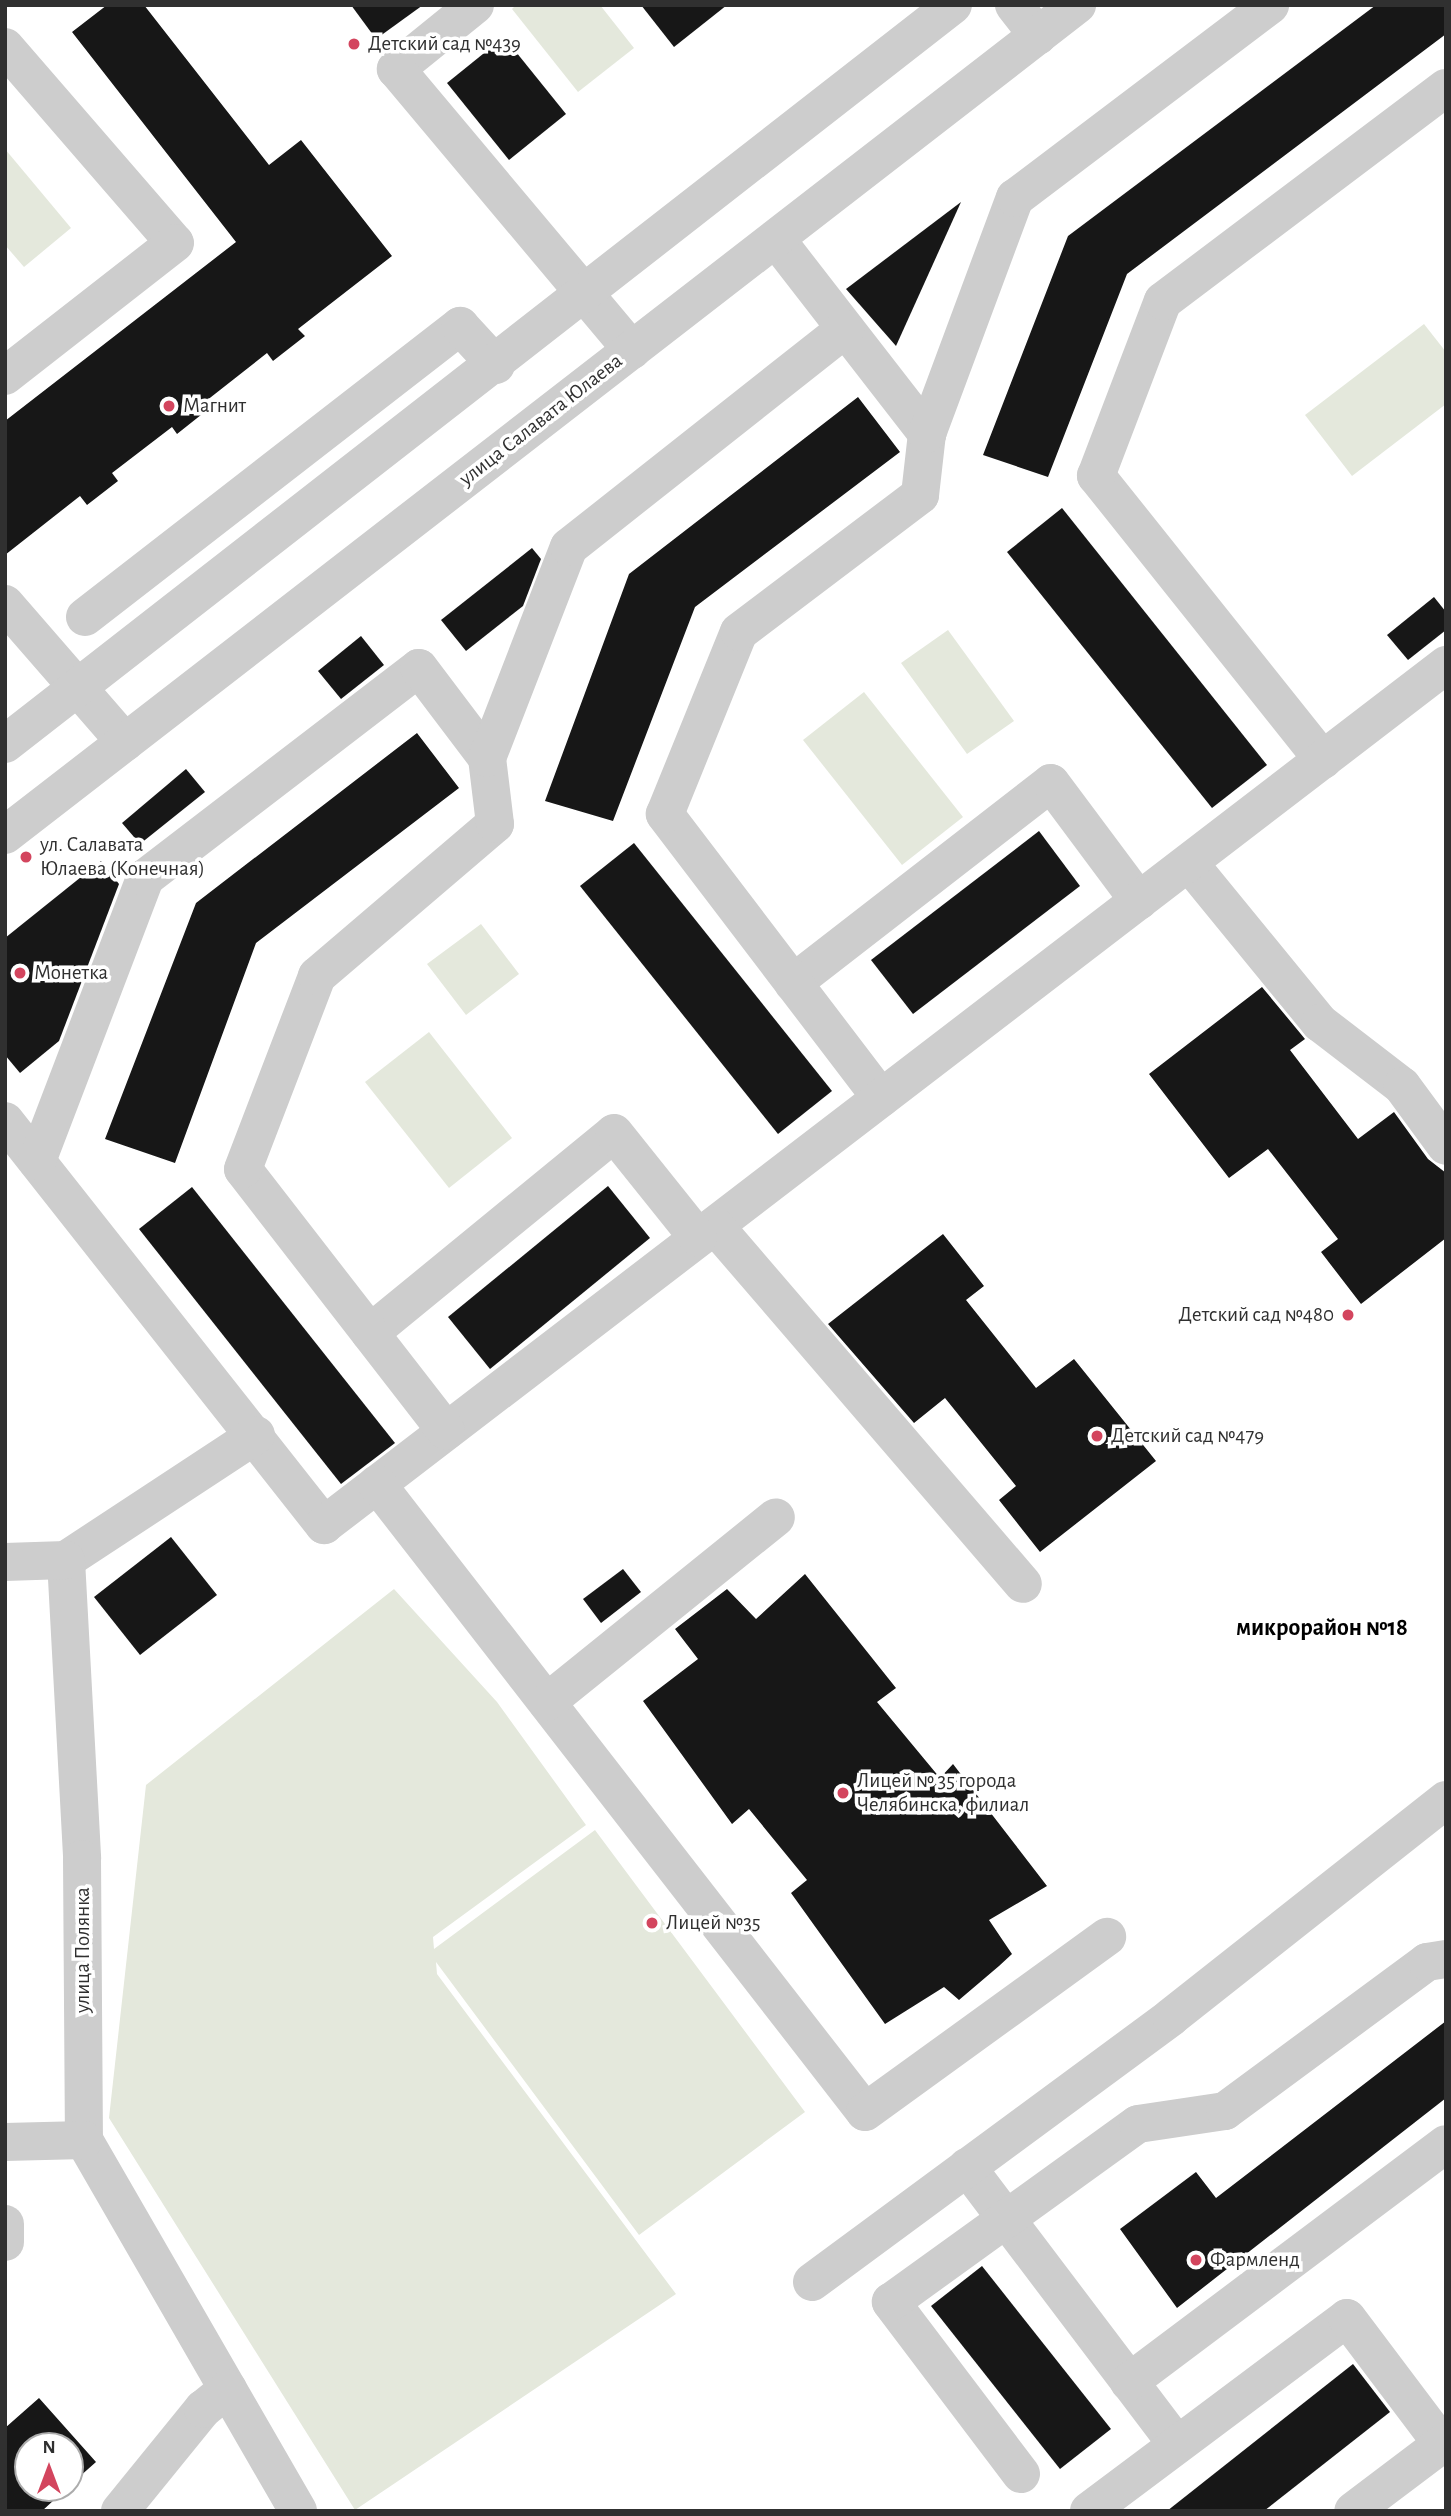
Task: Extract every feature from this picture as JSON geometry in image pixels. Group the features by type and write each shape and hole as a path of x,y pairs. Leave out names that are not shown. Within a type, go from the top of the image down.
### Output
{"street":[{"path":"475,5 396,69 632,350"},
{"path":"5,744 585,296 953,5"},
{"path":"1014,5 1038,36"},
{"name":"улица Салавата Юлаева","path":"5,835 1077,5"},
{"path":"881,1098 665,814 739,632 920,495 927,434 1015,198 1270,5"},
{"path":"5,376 175,243 12,67"},
{"path":"1323,760 1096,476 1163,301 1446,88"},
{"path":"776,239 927,434"},
{"path":"85,617 460,326 496,365"},
{"path":"446,1431 243,1169 317,976 495,824 487,758 569,547 845,329"},
{"path":"5,604 80,685 125,742"},
{"path":"5,1121 256,1435 324,1525 1446,665"},
{"path":"37,1161 145,878 419,668 487,758"},
{"path":"793,983 1051,783 1139,901"},
{"path":"1189,863 1320,1023 1402,1086 1446,1146"},
{"path":"370,1332 614,1133 1023,1584"},
{"path":"5,1562 66,1560 256,1435"},
{"path":"377,1485 865,2112 1107,1937"},
{"path":"547,1702 776,1517"},
{"name":"улица Полянка","path":"66,1560 82,1859 84,2140 298,2511"},
{"path":"812,2282 1171,2017 1446,1800"},
{"path":"1021,2474 891,2302 1005,2217 1138,2124 1225,2111 1427,1962 1446,1959"},
{"path":"5,2142 84,2140"},
{"path":"1129,2382 1446,2144"},
{"path":"967,2167 1177,2445"},
{"path":"5,2224 5,2242"},
{"path":"1089,2511 1347,2318 1442,2444 1353,2511"},
{"path":"120,2511 203,2409 228,2389"}],"shaded area":[{"path":"516,5 600,5 634,48 578,92 512,9"},
{"path":"5,149 71,228 24,267 5,245"},
{"path":"1424,324 1446,352 1446,404 1352,476 1305,415"},
{"path":"948,630 1014,721 967,754 901,663"},
{"path":"864,692 963,817 902,865 803,740"},
{"path":"481,924 519,974 466,1015 427,964"},
{"path":"429,1032 512,1138 449,1188 365,1082"},
{"path":"394,1589 497,1702 586,1825 433,1937 434,1949 595,1830 805,2112 639,2235 436,1962 437,1974 676,2294 355,2510 109,2118 146,1785"}],"building":[{"path":"107,5 144,5 269,165 301,140 392,256 298,329 305,336 273,361 267,353 206,401 211,407 177,434 172,427 112,473 118,481 87,505 80,496 5,555 5,421 236,242 72,32"},
{"path":"351,5 423,5 376,39"},
{"path":"641,5 727,5 674,47"},
{"path":"1376,5 1446,5 1446,34 1127,274 1048,477 983,455 1068,236"},
{"path":"504,37 566,114 509,160 447,83"},
{"path":"961,202 896,346 846,289"},
{"path":"858,397 900,452 695,607 613,821 545,801 629,574"},
{"path":"1062,508 1267,765 1212,808 1007,552"},
{"path":"532,548 541,559 523,606 466,651 441,620"},
{"path":"1434,597 1446,612 1446,630 1408,660 1387,635"},
{"path":"361,636 384,665 341,699 318,671"},
{"path":"417,733 459,788 256,943 175,1163 105,1139 196,903"},
{"path":"186,769 205,792 140,844 122,823"},
{"path":"1039,831 1080,886 913,1014 871,960"},
{"path":"634,843 832,1091 778,1134 580,886"},
{"path":"101,861 119,884 59,1041 20,1073 5,1055 5,938"},
{"path":"1262,987 1305,1039 1290,1050 1358,1139 1394,1112 1428,1159 1446,1173 1446,1238 1361,1304 1321,1252 1338,1239 1268,1149 1229,1178 1149,1074"},
{"path":"608,1186 650,1238 490,1369 448,1317"},
{"path":"192,1187 395,1443 341,1484 139,1229"},
{"path":"943,1234 984,1286 966,1300 1036,1388 1074,1359 1156,1461 1040,1552 999,1500 1016,1486 945,1398 914,1423 828,1324"},
{"path":"171,1537 217,1595 140,1655 94,1597"},
{"path":"623,1569 641,1592 601,1623 583,1599"},
{"name":"Лицей № 35 города Челябинска, филиал","path":"805,1574 896,1688 877,1702 940,1778 953,1764 1047,1886 989,1920 1012,1954 999,1966 959,2000 944,1987 885,2024 791,1893 807,1880 749,1809 732,1824 643,1701 698,1659 675,1629 727,1589 756,1619"},
{"path":"1446,2021 1446,2098 1177,2308 1120,2229 1196,2172 1216,2198"},
{"path":"982,2266 1111,2429 1060,2469 931,2306"},
{"path":"1353,2364 1390,2412 1264,2511 1167,2511"},
{"path":"39,2398 69,2432 14,2432 14,2502 52,2502 42,2511 5,2511 5,2428"},
{"path":"84,2449 96,2462 84,2473"}],"place":[{"name":"Детский сад №439","path":"354,44"},
{"name":"Магнит","path":"169,406"},
{"name":"ул. Салавата Юлаева (Конечная)","path":"26,857"},
{"name":"Монетка","path":"20,973"},
{"name":"Детский сад №480","path":"1348,1315"},
{"name":"Детский сад №479","path":"1097,1436"},
{"name":"Лицей № 35 города Челябинска, филиал","path":"843,1793"},
{"name":"Лицей №35","path":"652,1923"},
{"name":"Фармленд","path":"1196,2260"}],"district":[{"name":"микрорайон №18","path":"1322,1629"}]}
